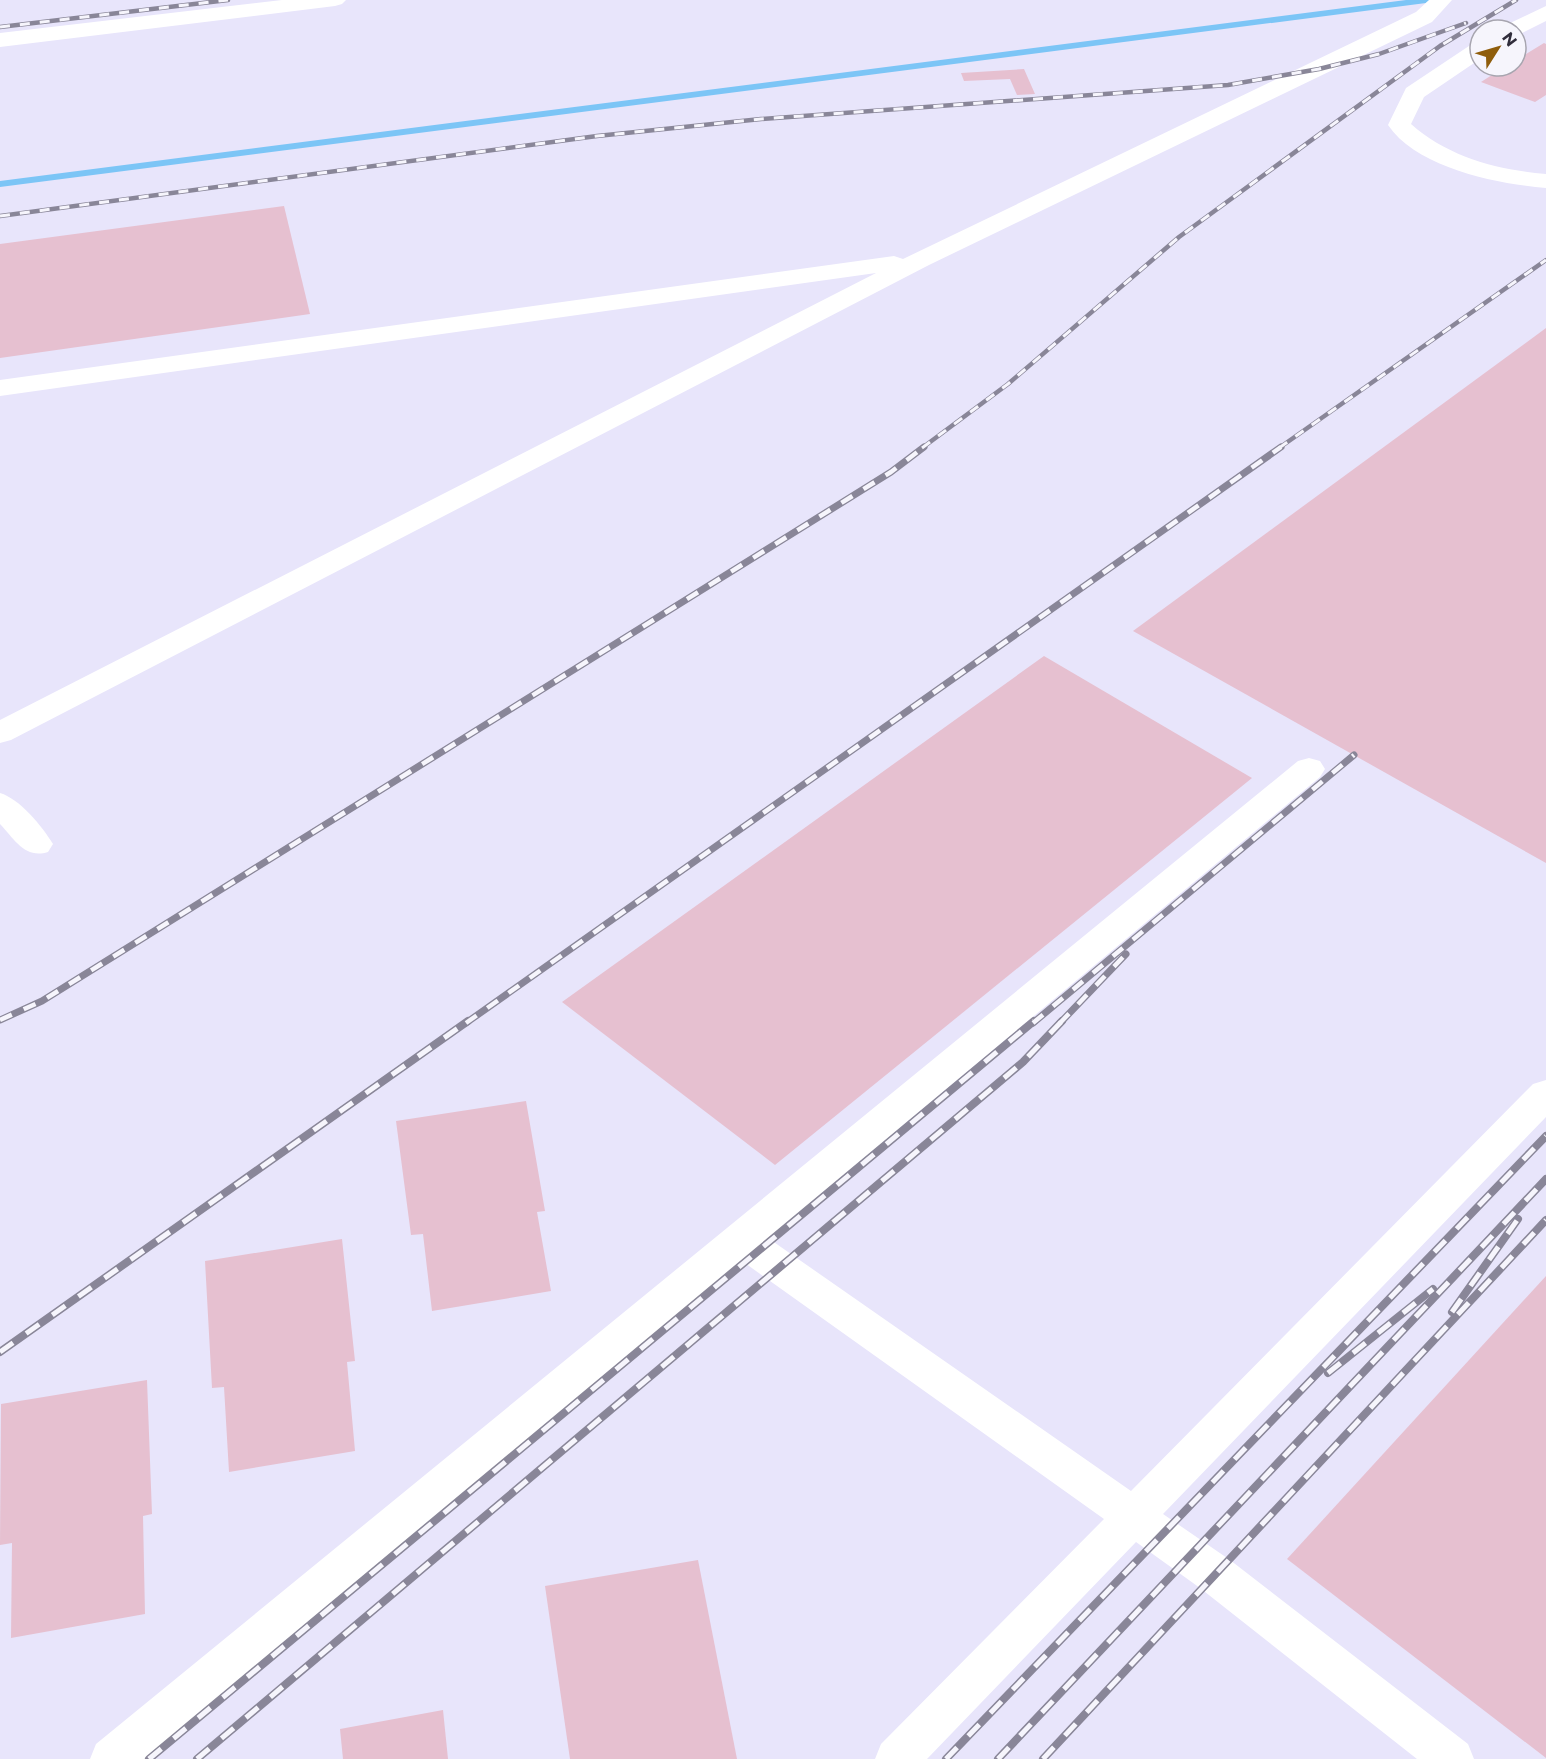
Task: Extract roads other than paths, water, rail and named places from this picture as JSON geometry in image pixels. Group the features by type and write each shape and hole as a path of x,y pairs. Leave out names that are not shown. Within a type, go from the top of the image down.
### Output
{"lane":[{"path":"0,40 335,0"},
{"path":"0,733 920,260 1433,8"},
{"path":"1528,22 1546,12"},
{"path":"1468,58 1414,93 1399,125 1422,145 1446,156 1516,180 1546,181"},
{"path":"0,388 920,260"},
{"path":"112,1759 1309,769"},
{"path":"0,804 37,844"},
{"path":"897,1759 1546,1094"},
{"path":"740,1239 1215,1574 1452,1759"}],"waterway":[{"path":"0,184 1426,0"}],"railway":[{"path":"0,27 228,0"},
{"path":"922,448 1008,384 1179,237 1440,46 1516,0"},
{"path":"0,216 597,136 761,119 1228,85 1319,69 1379,54 1466,23"},
{"path":"1279,448 1546,260"},
{"path":"0,1020 42,1001 891,472 924,447"},
{"path":"466,1023 1281,447"},
{"path":"1033,1023 1354,755"},
{"path":"1060,1023 1126,954"},
{"path":"0,1352 468,1021"},
{"path":"149,1759 1034,1021"},
{"path":"197,1759 1023,1062 1062,1021"},
{"path":"946,1759 1546,1136"},
{"path":"998,1759 1546,1179"},
{"path":"1452,1312 1518,1219"},
{"path":"1043,1759 1546,1220"},
{"path":"1328,1373 1433,1289"}]}
